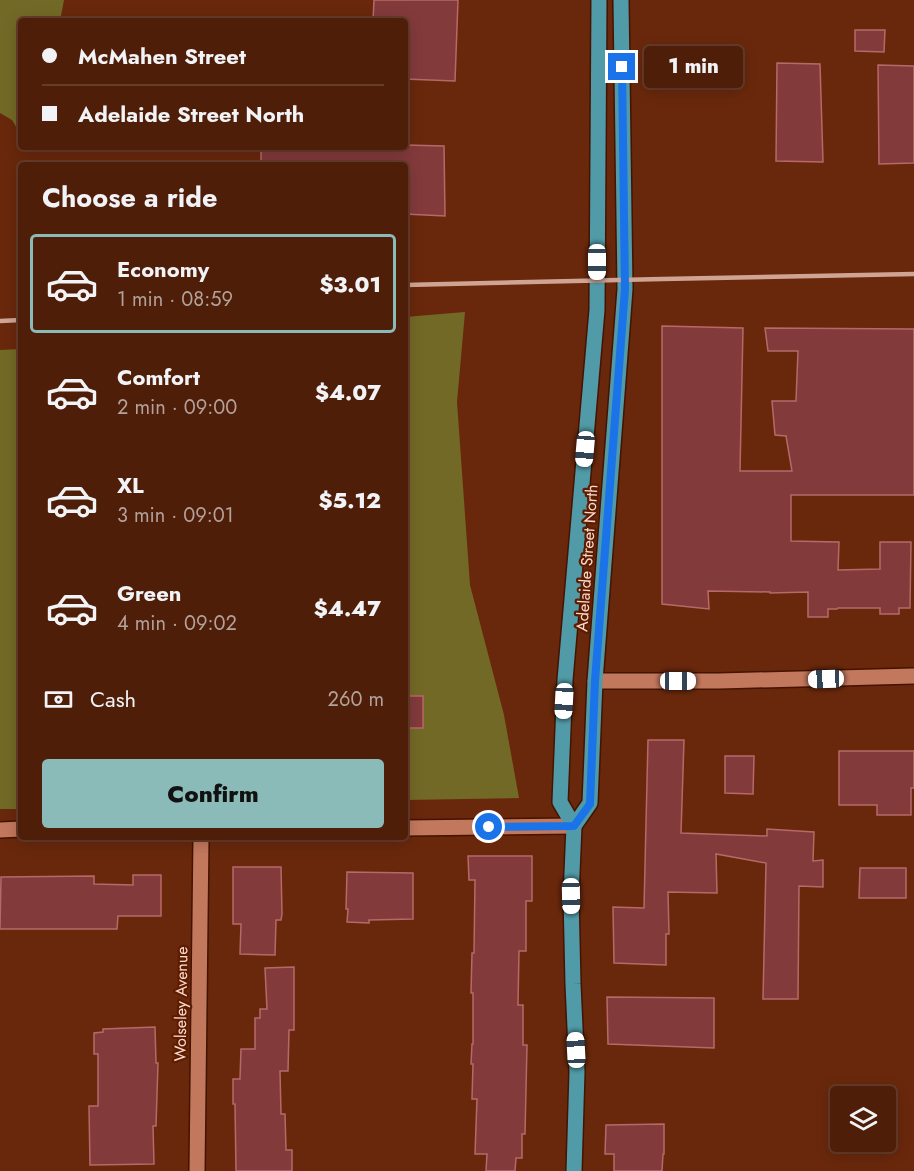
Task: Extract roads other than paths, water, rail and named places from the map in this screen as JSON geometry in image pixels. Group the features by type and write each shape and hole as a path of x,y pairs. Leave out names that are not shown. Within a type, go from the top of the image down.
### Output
{"main road":[{"name":"Adelaide Street North","path":"599,0 597,310 565,680 560,802 574,826 590,804 595,681 625,289 621,0"},
{"path":"574,826 571,896 577,1072 574,1171"}],"street":[{"path":"595,681 730,681 914,676"},
{"path":"408,828 574,826"},
{"path":"0,830 18,830"},
{"name":"Wolseley Avenue","path":"197,1171 201,840"}],"railway":[{"path":"408,285 914,274"},
{"path":"0,321 18,320"}]}
